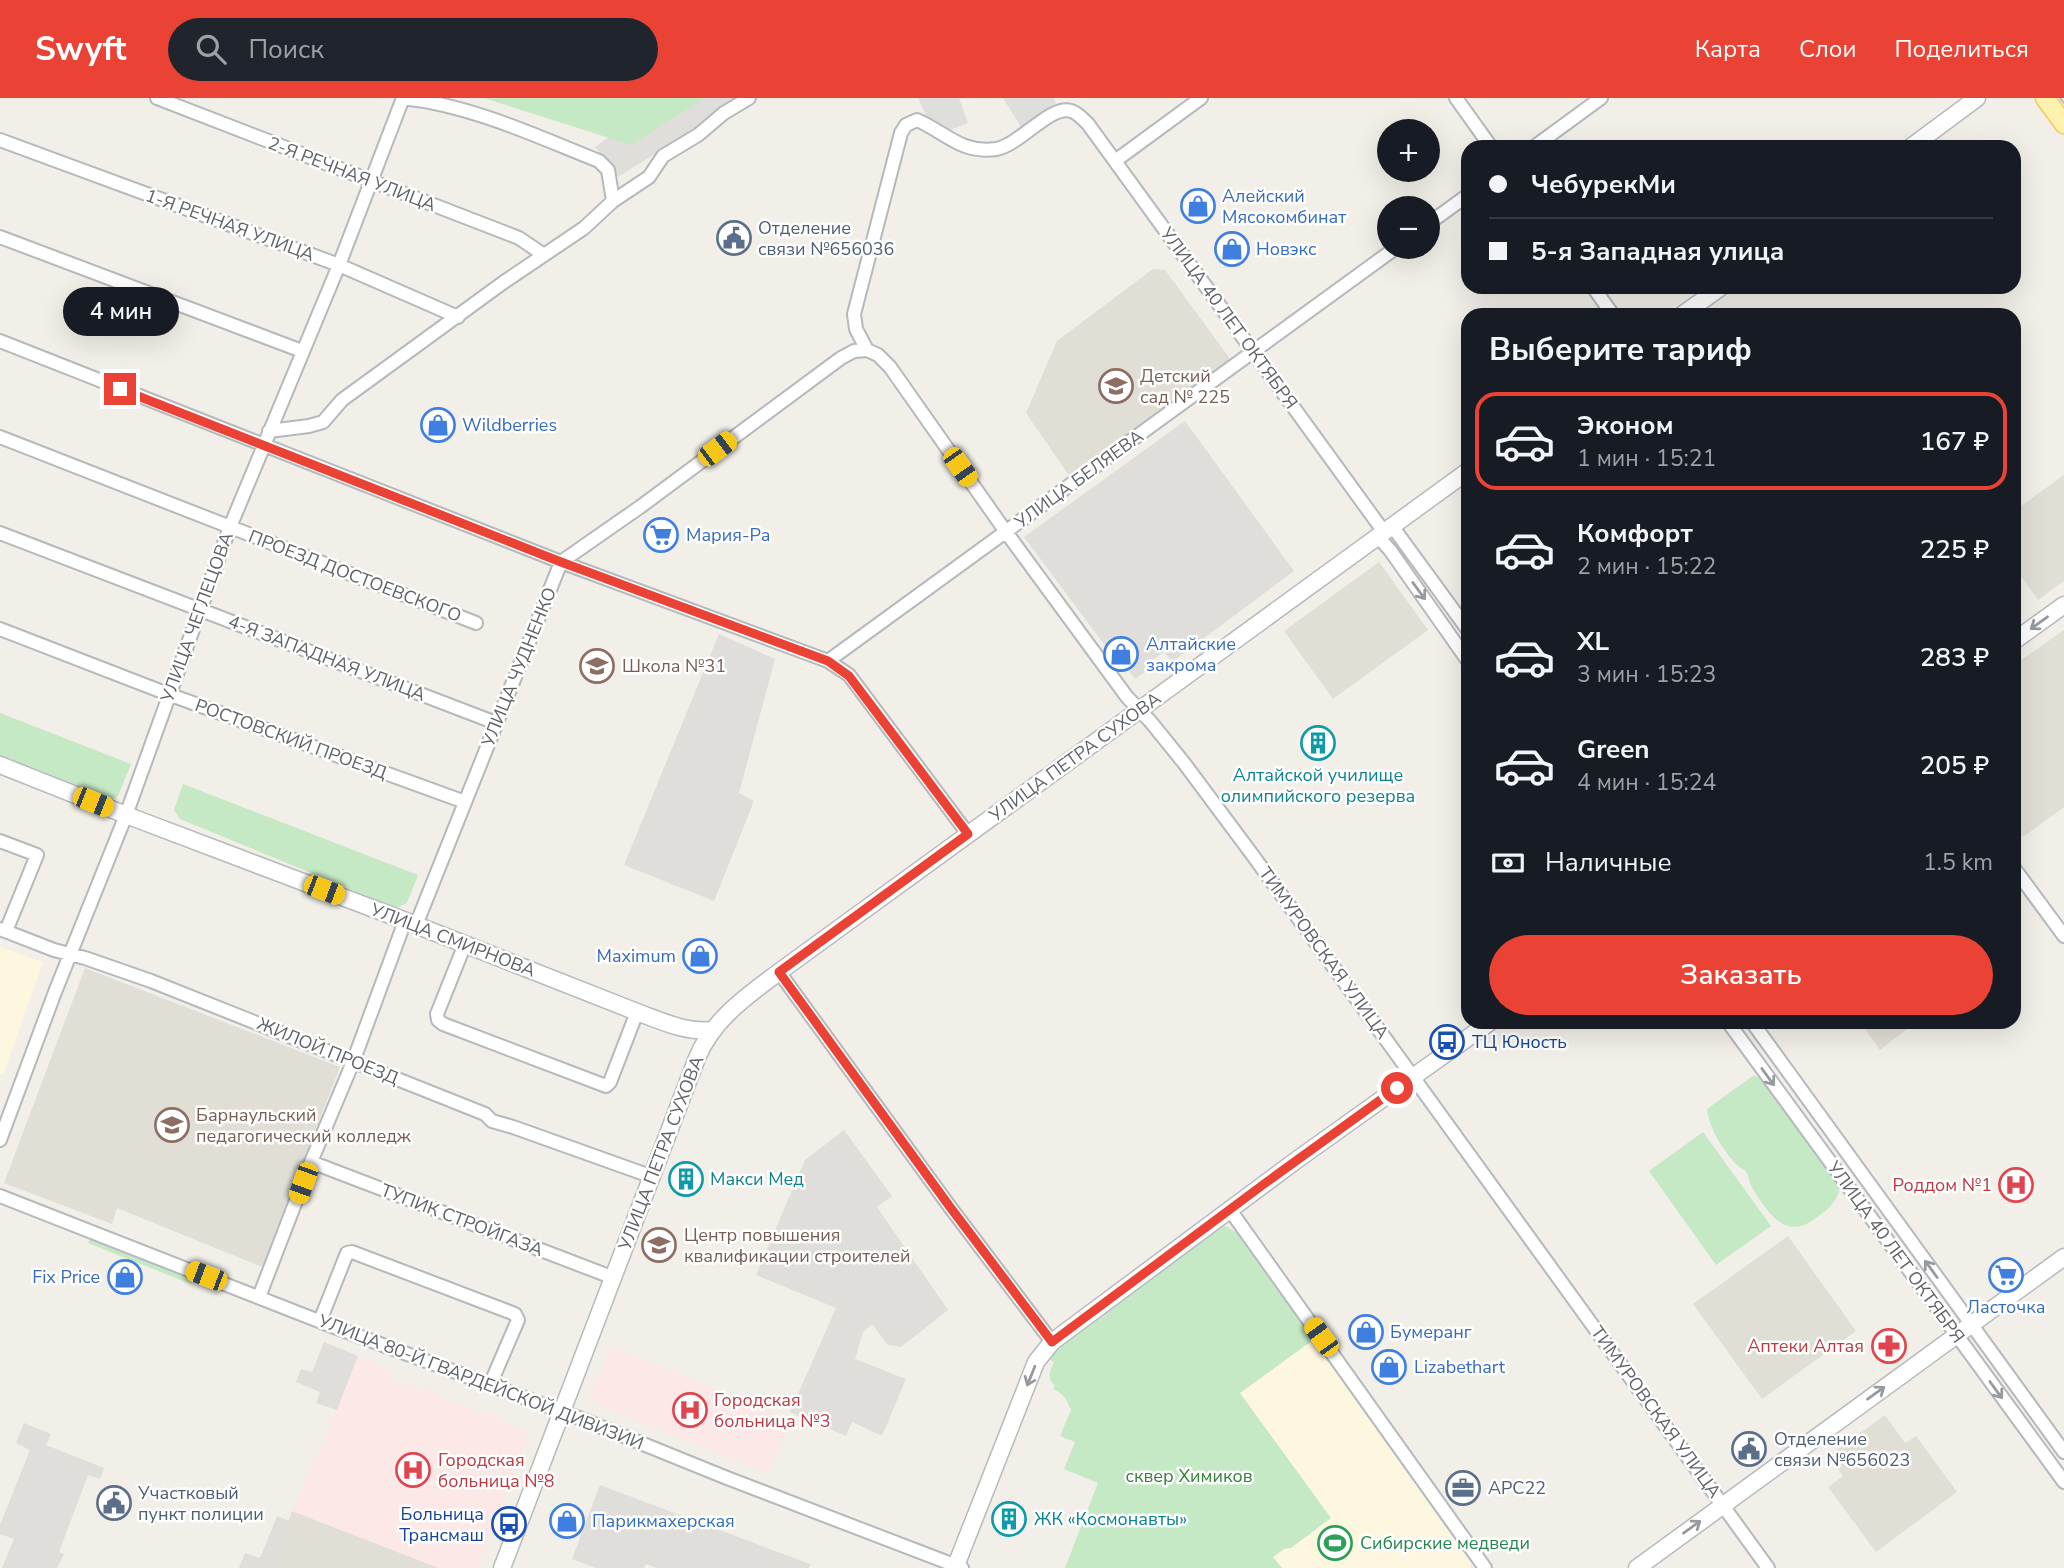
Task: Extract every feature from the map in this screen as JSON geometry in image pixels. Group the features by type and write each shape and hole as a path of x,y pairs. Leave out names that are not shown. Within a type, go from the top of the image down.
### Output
{"main road":[{"path":"2045,98 2064,124"}],"street":[{"name":"2-Я РЕЧНАЯ УЛИЦА","path":"157,98 519,237 544,255"},
{"name":"УЛИЦА ЧЕГЛЕЦОВА","path":"0,1140 126,815 230,527 338,265 403,98"},
{"path":"403,98 419,99 489,117 599,161 608,170 613,201"},
{"path":"269,431 323,422 342,400 584,228 613,201 649,177 663,156 698,135 723,113 749,98"},
{"path":"1115,161 1201,98"},
{"path":"1456,98 1486,140"},
{"path":"1544,140 1601,98"},
{"path":"1921,140 1978,98"},
{"name":"УЛИЦА 40 ЛЕТ ОКТЯБРЯ","path":"867,350 856,329 854,314 901,133 906,125 917,120 951,141 975,148 996,149 1011,144 1059,110 1079,114 1385,532 1461,622"},
{"name":"1-Я РЕЧНАЯ УЛИЦА","path":"0,140 338,265 458,317"},
{"path":"1440,215 1461,200"},
{"path":"0,237 302,352"},
{"name":"УЛИЦА БЕЛЯЕВА","path":"828,661 1380,259"},
{"path":"1692,308 1711,294"},
{"path":"0,341 561,562 828,661 849,676 968,834"},
{"path":"561,562 841,358 855,351 867,350"},
{"name":"ТИМУРОВСКАЯ УЛИЦА","path":"867,350 878,355 890,367 1006,532 1139,711 1150,721 1207,794 1769,1568"},
{"name":"ПРОЕЗД ДОСТОЕВСКОГО","path":"0,437 476,623"},
{"name":"УЛИЦА ПЕТРА СУХОВА","path":"502,1568 701,1049 713,1030 744,999 779,972 1461,476"},
{"name":"УЛИЦА 40 ЛЕТ ОКТЯБРЯ","path":"1385,532 1390,551 1461,650"},
{"name":"4-Я ЗАПАДНАЯ УЛИЦА","path":"0,533 496,723"},
{"name":"УЛИЦА ЧУДНЕНКО","path":"259,1297 352,1062 410,923 465,802 561,562"},
{"path":"2021,636 2064,605"},
{"name":"РОСТОВСКИЙ ПРОЕЗД","path":"0,629 168,694 465,802"},
{"name":"УЛИЦА СМИРНОВА","path":"0,765 674,1026 702,1031 713,1030"},
{"path":"0,841 37,855 3,930"},
{"path":"2021,878 2064,936"},
{"name":"ЖИЛОЙ ПРОЕЗД","path":"3,930 152,981 485,1114 502,1125 513,1126 653,1177"},
{"path":"465,944 438,1014 438,1020 443,1024 606,1086 610,1082 637,1012"},
{"path":"779,972 1052,1342"},
{"path":"958,1567 1037,1362 1052,1342 1480,1029"},
{"name":"УЛИЦА 40 ЛЕТ ОКТЯБРЯ","path":"1733,1029 2064,1482"},
{"name":"УЛИЦА 40 ЛЕТ ОКТЯБРЯ","path":"1757,1029 2064,1452"},
{"name":"ТУПИК СТРОЙГАЗА","path":"311,1162 614,1278"},
{"name":"УЛИЦА 80-Й ГВАРДЕЙСКОЙ ДИВИЗИИ","path":"0,1196 958,1567"},
{"path":"1230,1210 1485,1568"},
{"path":"320,1321 347,1254 352,1252 377,1261 515,1314 518,1320 490,1385"},
{"path":"1637,1568 2064,1257"}],"shaded area":[{"path":"696,98 744,98 618,177 595,147 626,125"},
{"path":"918,98 959,98 968,123 948,131 928,119"},
{"path":"1003,98 1053,98 1056,103 1021,127"},
{"name":"Детский сад № 225","path":"1153,269 1165,270 1231,360 1070,477 1026,413 1057,341"},
{"path":"1185,421 1294,571 1172,662 1164,652 1150,662 1153,666 1135,679 1113,649 1109,651 1024,537"},
{"path":"2064,475 2064,581 2038,600 2021,576 2021,506"},
{"path":"1379,562 1428,630 1333,699 1284,631"},
{"path":"2064,630 2064,807 2023,837 2021,834 2021,660"},
{"path":"719,634 775,659 739,793 754,801 714,901 624,865"},
{"path":"0,947 43,962 3,1075 0,1074"},
{"name":"Барнаульский педагогический колледж","path":"85,968 340,1067 262,1267 117,1208 112,1224 4,1183"},
{"path":"1865,1029 1907,1029 1880,1050"},
{"path":"844,1130 892,1196 877,1207 948,1310 901,1347 888,1345 872,1324 863,1332 855,1359 906,1379 882,1436 852,1422 846,1436 790,1412 836,1308 756,1275 805,1160"},
{"path":"1788,1236 1856,1331 1762,1399 1693,1304"},
{"path":"1313,1340 1471,1563 1471,1568 1282,1568 1273,1557 1284,1549 1240,1393"},
{"path":"324,1342 358,1356 337,1410 316,1403 320,1392 296,1382 301,1369 312,1372"},
{"name":"Городская больница №3","path":"611,1347 790,1419 769,1473 589,1401"},
{"name":"Городская больница №8","path":"358,1356 384,1367 393,1381 424,1391 426,1387 436,1391 435,1394 487,1415 489,1412 498,1416 497,1421 529,1433 477,1568 439,1568 292,1511"},
{"path":"1885,1415 1905,1443 1916,1436 1957,1492 1876,1552 1828,1487 1843,1476 1829,1456"},
{"path":"24,1423 51,1434 46,1445 104,1468 100,1479 88,1475 59,1552 64,1554 57,1568 2,1568 14,1539 0,1534 0,1525 30,1450 16,1443"},
{"path":"600,1485 810,1564 809,1568 657,1568 646,1564 644,1568 596,1568 572,1559"},
{"path":"292,1511 439,1568 272,1568"},
{"path":"277,1516 290,1521 272,1568 239,1568 245,1553 260,1558"}],"green space":[{"path":"484,98 705,98 631,145"},
{"path":"0,713 131,764 118,796 109,802 0,758"},
{"path":"183,784 418,875 407,903 396,908 180,819 174,810"},
{"path":"1754,1075 1759,1078 1840,1188 1830,1207 1803,1226 1784,1225 1769,1213 1752,1187 1746,1172 1727,1153 1711,1124 1707,1109"},
{"path":"1703,1132 1771,1226 1716,1265 1649,1171"},
{"name":"сквер Химиков","path":"1225,1226 1236,1232 1313,1340 1240,1393 1331,1518 1291,1548 1284,1549 1273,1557 1282,1568 1065,1568 1098,1483 1064,1469 1075,1442 1060,1436 1071,1410 1064,1397 1053,1389 1055,1386 1050,1374 1054,1363 1049,1358 1055,1349 1220,1227"},
{"path":"90,1239 193,1280 191,1284 88,1243"}],"tram line":[{"path":"2060,98 2064,103"}],"place":[{"name":"Алейский Мясокомбинат","path":"1198,206"},
{"name":"Отделение связи №656036","path":"734,238"},
{"name":"Новэкс","path":"1232,249"},
{"name":"Детский сад № 225","path":"1116,386"},
{"name":"Wildberries","path":"438,425"},
{"name":"Мария-Ра","path":"661,535"},
{"name":"Алтайские закрома","path":"1121,654"},
{"name":"Школа №31","path":"597,666"},
{"name":"Алтайской училище олимпийского резерва","path":"1318,743"},
{"name":"Maximum","path":"700,956"},
{"name":"ТЦ Юность","path":"1447,1042"},
{"name":"Барнаульский педагогический колледж","path":"172,1125"},
{"name":"Макси Мед","path":"686,1179"},
{"name":"Роддом №1","path":"2016,1185"},
{"name":"Центр повышения квалификации строителей","path":"659,1245"},
{"name":"Ласточка","path":"2006,1275"},
{"name":"Fix Price","path":"125,1277"},
{"name":"Бумеранг","path":"1366,1332"},
{"name":"Аптеки Алтая","path":"1889,1346"},
{"name":"Lizabethart","path":"1389,1367"},
{"name":"Городская больница №3","path":"690,1410"},
{"name":"Отделение связи №656023","path":"1749,1449"},
{"name":"Городская больница №8","path":"413,1470"},
{"name":"АРС22","path":"1463,1488"},
{"name":"Участковый пункт полиции","path":"114,1503"},
{"name":"ЖК «Космонавты»","path":"1009,1519"},
{"name":"Парикмахерская","path":"567,1521"},
{"name":"Больница Трансмаш","path":"509,1524"},
{"name":"Сибирские медведи","path":"1335,1543"}],"route":[{"path":"120,389 561,562 828,661 849,676 968,834 779,972 1052,1342 1397,1088"}]}
